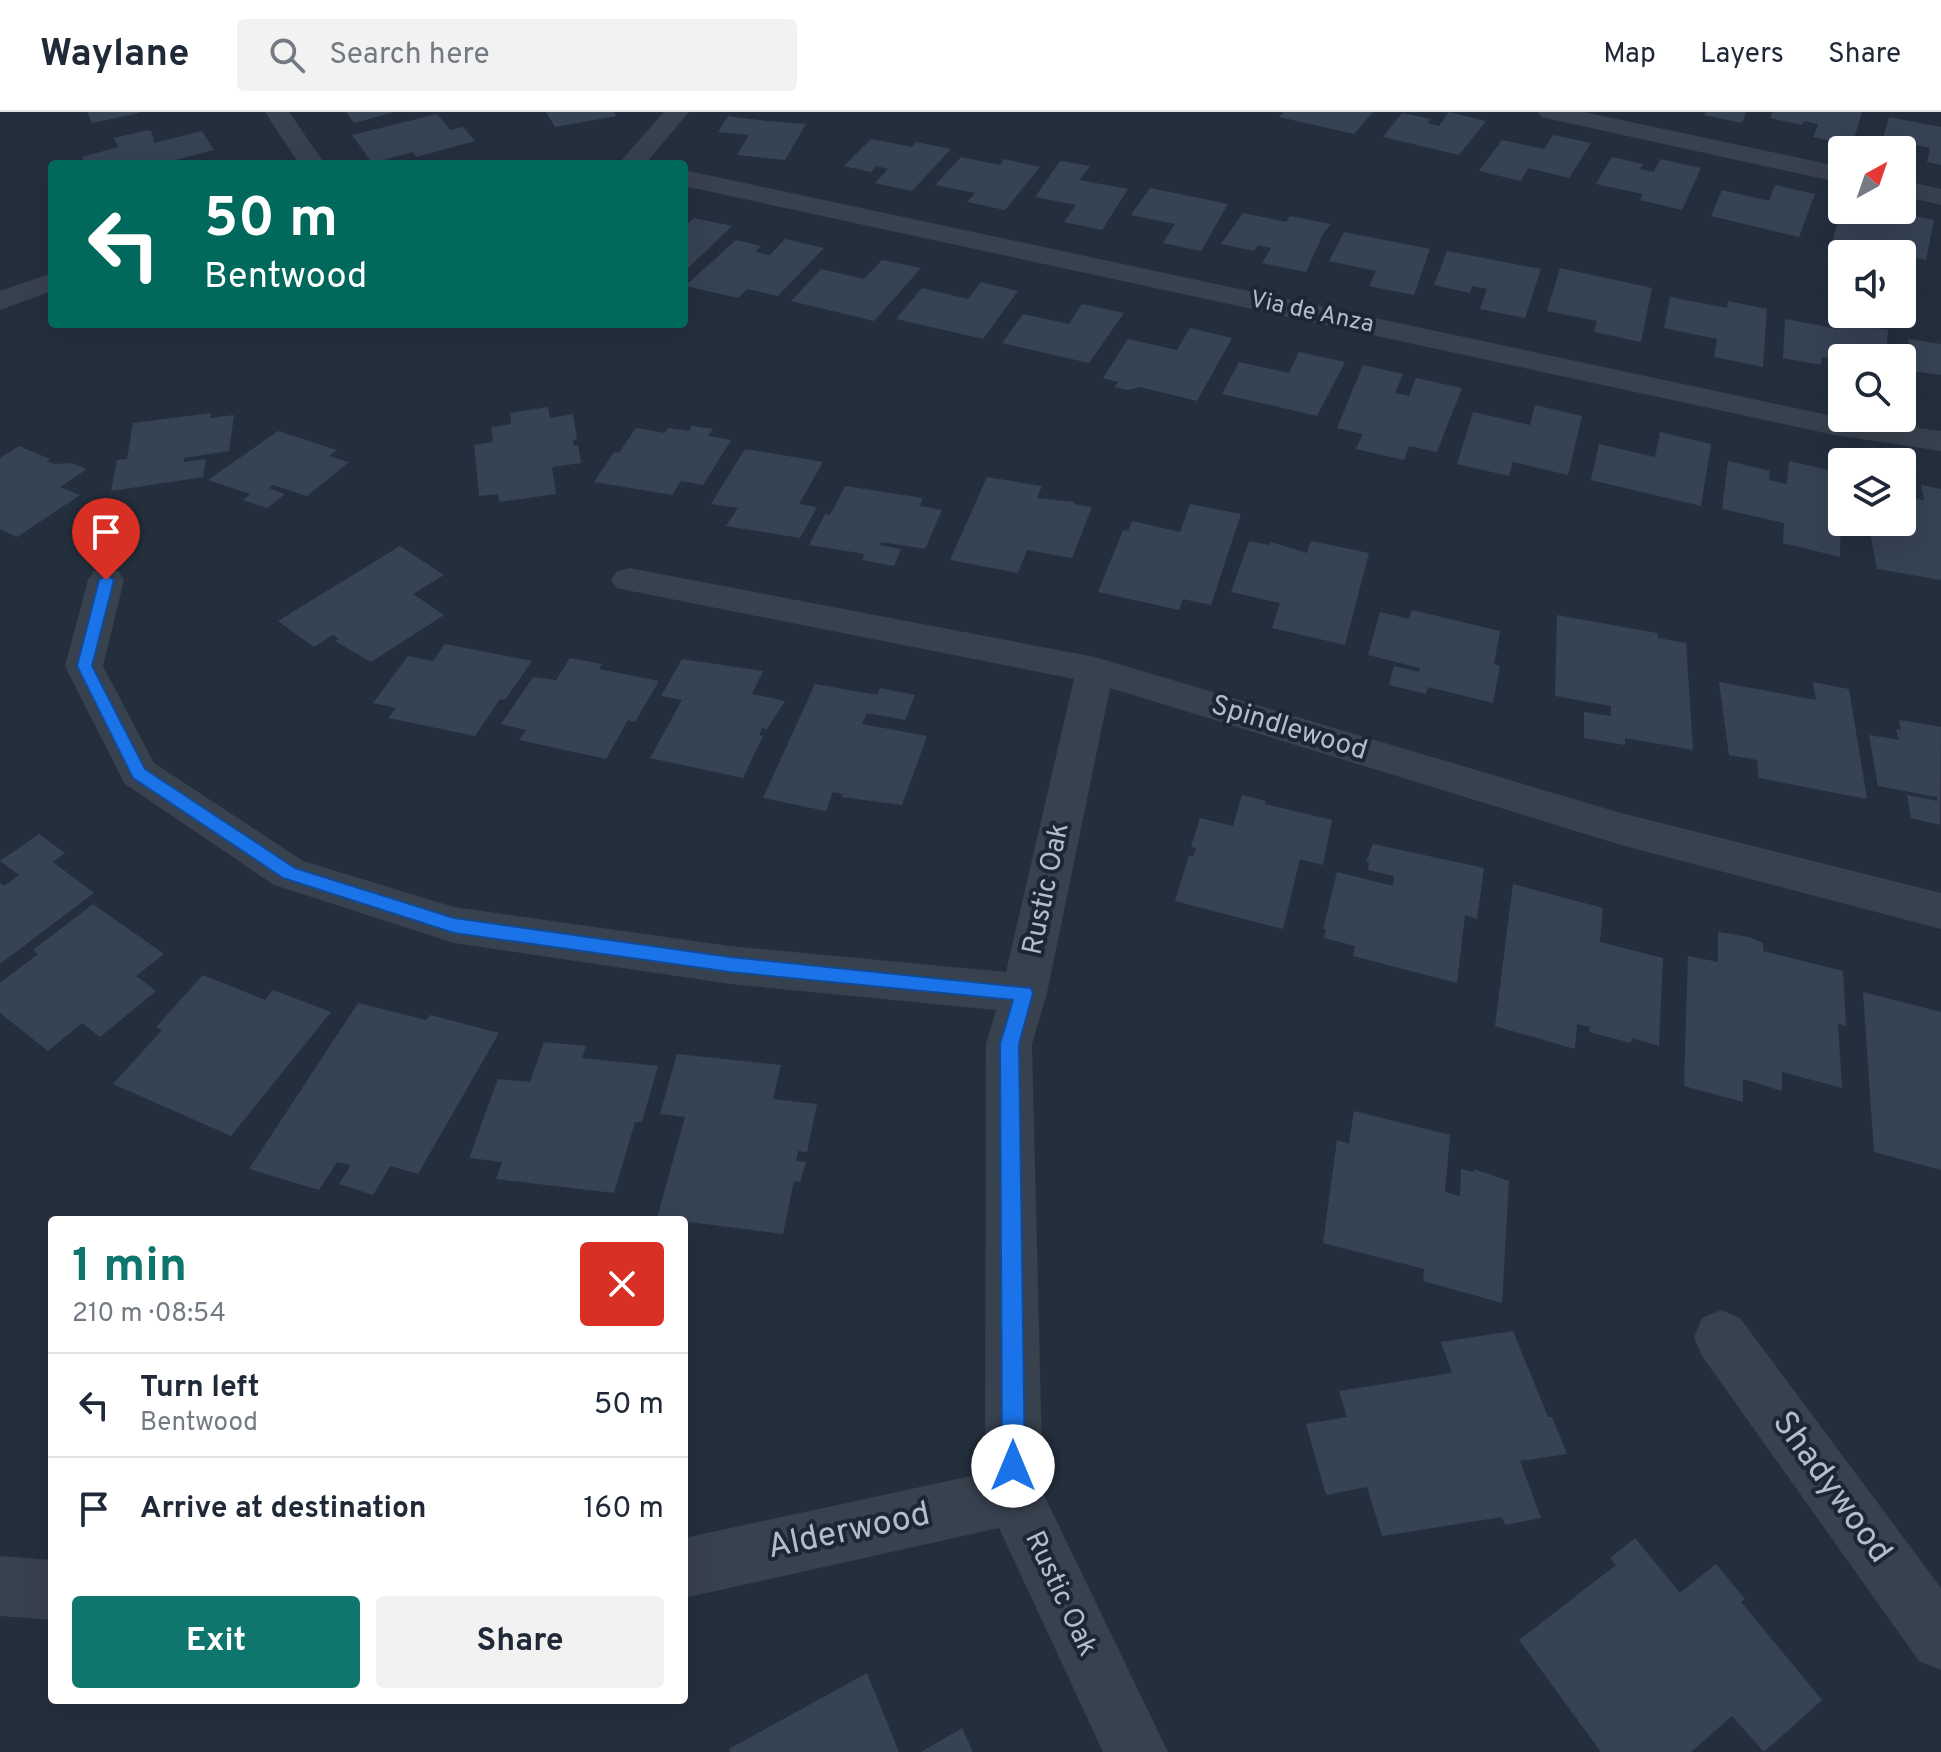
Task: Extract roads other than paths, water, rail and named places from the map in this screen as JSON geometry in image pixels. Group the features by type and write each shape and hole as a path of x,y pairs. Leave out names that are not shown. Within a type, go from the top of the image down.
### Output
{"street":[{"path":"277,112 309,160"},
{"path":"635,160 677,112"},
{"path":"1550,112 1828,172"},
{"name":"Via de Anza","path":"688,179 1834,425 1941,441"},
{"path":"1916,191 1941,197"},
{"path":"0,301 48,283"},
{"path":"106,580 84,666 139,773 289,873 454,925 730,965 1024,993"},
{"name":"Spindlewood","path":"629,580 1095,670 1621,829 1941,911"},
{"name":"Rustic Oak","path":"1095,670 1024,993 1009,1044 1014,1496 1136,1752"},
{"name":"Shadywood","path":"1721,1337 1941,1639"},
{"name":"Alderwood","path":"688,1567 1014,1496"},
{"path":"0,1586 48,1590"}]}
